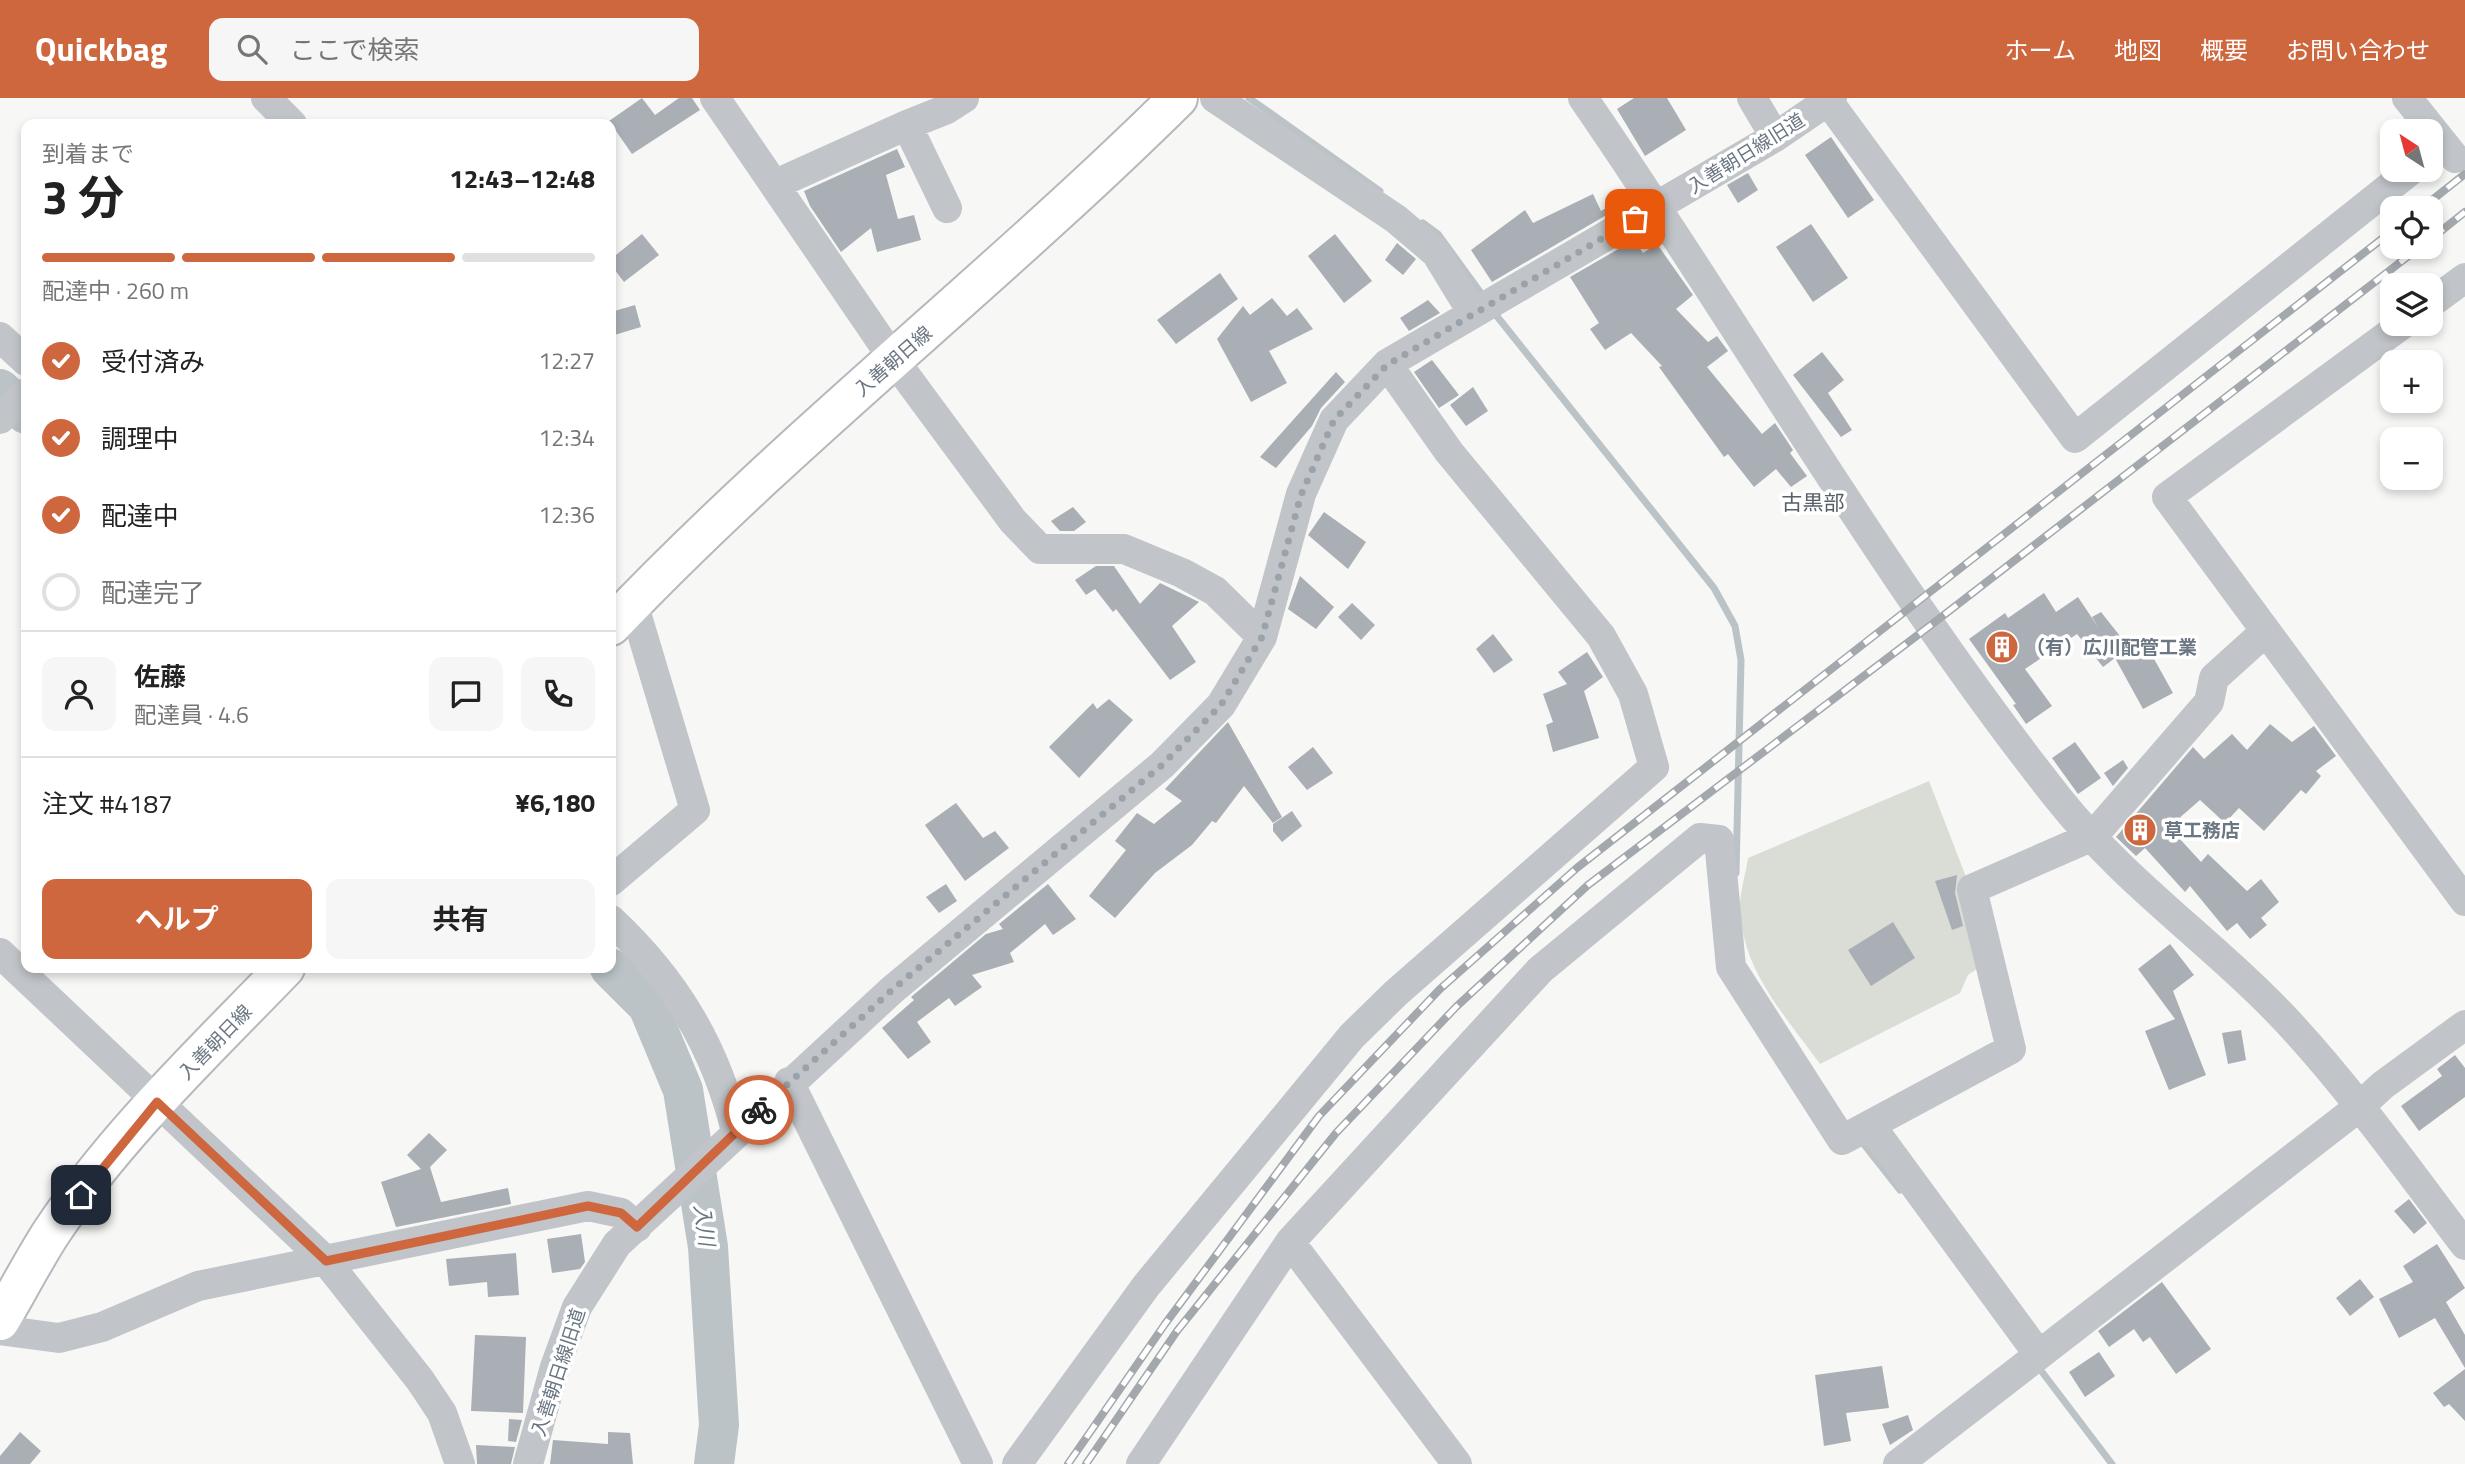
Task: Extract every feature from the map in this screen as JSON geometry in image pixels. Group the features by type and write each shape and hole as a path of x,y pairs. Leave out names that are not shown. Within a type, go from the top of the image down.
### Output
{"main road":[{"name":"入善朝日線","path":"622,615 800,441 1088,187 1178,98"},
{"name":"入善朝日線","path":"0,1321 52,1233 157,1102 280,973"}],"street":[{"path":"266,98 287,119"},
{"path":"715,98 894,360 1013,521 1040,549 1124,549 1182,573 1215,591 1262,637"},
{"path":"776,184 947,109 964,98"},
{"path":"1216,98 1396,219 1436,253 1472,312"},
{"path":"1583,98 1658,206 1889,565 2059,800 2129,875 2241,975 2289,1024 2359,1107 2465,1245"},
{"path":"1752,98 1775,138"},
{"path":"2407,98 2449,145"},
{"path":"1830,100 2075,438 2396,182"},
{"name":"入善朝日線旧道","path":"528,1464 555,1367 577,1307 617,1244 892,990 1162,765 1221,705 1262,637 1301,495 1334,420 1387,365 1472,312 1775,138 1830,100"},
{"path":"907,125 947,208"},
{"path":"2443,294 2465,278"},
{"path":"2387,336 2166,497 2465,901"},
{"path":"0,337 21,356"},
{"path":"1017,1464 1146,1286 1352,1036 1396,993 1654,766 1633,694 1601,636 1449,452 1387,365"},
{"path":"0,419 21,398"},
{"path":"616,877 695,810 622,615"},
{"path":"1140,1464 1290,1242 1540,970 1700,838 1719,840 1731,967 1842,1140 2011,1049 1972,889 2093,836 2209,702 2214,677 2266,631"},
{"path":"616,925 637,944 687,1007 725,1086 729,1138"},
{"path":"0,953 21,973"},
{"path":"21,973 326,1261 421,1380 442,1413 460,1464"},
{"path":"1898,1464 2359,1107 2383,1085 2465,1026"},
{"path":"789,1083 978,1464"},
{"path":"1871,1126 2039,1355"},
{"path":"0,1330 59,1338 102,1327 198,1286 588,1206 621,1213 637,1227"},
{"path":"1290,1242 1457,1464"}],"shaded area":[{"path":"1929,781 1968,882 1984,964 1968,975 1960,993 1820,1064 1767,991 1748,951 1740,906 1748,858"}],"building":[{"path":"642,98 655,115 679,98 692,98 700,110 632,154 616,131 616,119 612,119"},
{"path":"1634,98 1667,98 1686,130 1645,156 1617,109"},
{"path":"1831,137 1874,200 1848,218 1805,155"},
{"path":"897,149 905,167 886,175 898,219 914,215 921,240 877,252 871,228 841,252 810,206 804,191"},
{"path":"1748,173 1758,190 1738,203 1727,185"},
{"path":"1593,194 1601,211 1611,205 1615,210 1492,282 1471,250 1525,210 1533,223"},
{"path":"1811,224 1848,278 1813,302 1776,247"},
{"path":"642,234 659,255 624,282 616,272 616,255"},
{"path":"1335,234 1372,281 1344,303 1308,256"},
{"path":"1634,240 1643,253 1657,244 1693,295 1676,309 1708,342 1717,336 1728,351 1707,367 1762,434 1775,423 1793,450 1790,453 1807,476 1791,487 1776,469 1754,487 1728,454 1724,457 1659,367 1662,366 1631,333 1605,350 1590,329 1599,323 1570,277"},
{"path":"1397,243 1416,259 1403,275 1385,260"},
{"path":"1220,273 1238,299 1176,344 1157,320"},
{"path":"1272,298 1287,316 1297,308 1313,329 1269,351 1287,383 1251,402 1217,339 1243,306 1250,315"},
{"path":"1428,300 1440,313 1409,331 1400,318"},
{"path":"635,305 641,327 616,334 616,311"},
{"path":"1822,352 1844,380 1828,393 1852,430 1841,437 1793,375"},
{"path":"1432,360 1459,395 1439,408 1414,372"},
{"path":"1336,372 1345,382 1321,408 1312,426 1276,468 1260,457"},
{"path":"1473,387 1488,411 1466,426 1450,405"},
{"path":"1073,507 1086,522 1074,531 1060,531 1051,521"},
{"path":"1324,512 1366,542 1348,569 1308,535"},
{"path":"1096,566 1114,566 1140,604 1160,583 1199,602 1172,626 1196,662 1170,680 1116,609 1113,612 1095,589 1086,595 1075,580"},
{"path":"1300,576 1334,607 1316,629 1288,609"},
{"path":"2044,593 2056,612 2078,597 2098,627 2092,617 2101,612 2135,655 2148,648 2173,693 2143,709 2115,658 2103,667 2077,634 2025,669 2052,706 2026,724 2013,705 2016,704 1969,639 2005,613 2008,618"},
{"path":"1352,603 1375,625 1361,640 1338,617"},
{"path":"1493,634 1513,660 1494,673 1476,649"},
{"path":"1587,652 1603,677 1584,691 1599,738 1553,752 1546,725 1553,722 1543,694 1567,684 1558,672"},
{"path":"1109,699 1133,720 1079,778 1049,747 1093,703 1097,709"},
{"path":"1228,722 1282,817 1273,823 1244,786 1216,823 1212,821 1192,845 1155,873 1115,918 1089,896 1126,850 1115,841 1137,813 1154,824 1182,801 1165,789"},
{"path":"2270,724 2292,742 2314,726 2336,756 2316,771 2321,776 2306,794 2301,790 2264,831 2239,808 2225,823 2200,800 2169,827 2201,862 2208,854 2247,891 2261,879 2279,902 2261,918 2267,925 2250,939 2237,923 2227,931 2190,886 2185,892 2145,848 2136,856 2116,837 2193,747 2204,759 2232,734 2247,750"},
{"path":"2075,742 2101,778 2078,794 2052,758"},
{"path":"1313,747 1333,773 1307,790 1288,767"},
{"path":"2123,760 2128,768 2113,786 2104,773"},
{"path":"956,803 983,838 995,831 1009,848 965,881 925,825"},
{"path":"1292,811 1302,826 1282,842 1273,831 1273,824"},
{"path":"1957,875 1955,893 1963,926 1952,930 1935,881"},
{"path":"946,884 957,901 939,913 926,897"},
{"path":"1048,884 1076,919 1053,935 1045,924 1010,953 1014,962 972,975 982,987 955,1006 949,998 917,1022 931,1042 908,1059 882,1028 914,1000 911,997 986,934 1003,929 999,924"},
{"path":"1893,922 1915,958 1871,986 1848,950"},
{"path":"2170,944 2194,975 2173,991 2206,1075 2169,1090 2145,1031 2175,1019 2138,969"},
{"path":"2241,1030 2246,1060 2228,1064 2222,1033"},
{"path":"2455,1055 2465,1068 2465,1097 2419,1131 2401,1106 2442,1076 2437,1069"},
{"path":"429,1133 447,1150 430,1167 441,1202 508,1188 511,1204 396,1227 381,1182 421,1169 407,1155"},
{"path":"2409,1199 2427,1223 2414,1234 2394,1211"},
{"path":"581,1234 585,1262 580,1269 552,1273 547,1239"},
{"path":"2437,1244 2465,1288 2446,1302 2465,1335 2465,1368 2435,1318 2399,1338 2379,1299 2413,1282 2403,1266"},
{"path":"516,1253 519,1295 488,1297 487,1282 449,1286 446,1259"},
{"path":"2360,1279 2374,1297 2350,1316 2336,1298"},
{"path":"2162,1282 2211,1349 2176,1374 2150,1337 2143,1342 2134,1329 2109,1347 2098,1331"},
{"path":"475,1335 526,1337 523,1413 471,1411"},
{"path":"2099,1352 2115,1376 2085,1397 2069,1372"},
{"path":"1882,1366 1889,1408 1846,1413 1851,1441 1824,1446 1815,1375"},
{"path":"2465,1369 2465,1421 2449,1404 2444,1407 2433,1393"},
{"path":"1908,1415 1913,1430 1890,1445 1882,1424"},
{"path":"509,1419 522,1420 516,1442 508,1441"},
{"path":"20,1432 41,1451 30,1464 0,1464 0,1456"},
{"path":"608,1432 630,1433 633,1464 550,1464 553,1440 608,1444"},
{"path":"476,1445 515,1447 511,1464 477,1464"}],"waterway":[{"path":"1249,98 1380,191"},
{"path":"1423,223 1438,234 1486,300"},
{"path":"1492,310 1714,588 1735,626 1741,660 1736,873"},
{"name":"入川","path":"0,389 21,409"},
{"name":"入川","path":"615,973 648,1006 683,1090 708,1247 719,1425 714,1464"},
{"path":"1859,1138 1900,1190"},
{"path":"2036,1364 2112,1464"}],"railway":[{"path":"2437,196 2465,174"},
{"path":"2443,229 2465,212"},
{"path":"1068,1464 1165,1324 1319,1116 1440,989 1578,867 2380,240"},
{"path":"1086,1464 1177,1331 1336,1133 1456,1007 1588,885 1931,625 2404,259"}],"way so far":[{"path":"759,1110 892,990 1162,765 1221,705 1262,637 1301,495 1334,420 1387,365 1501,295 1635,219"}],"place":[{"name":"（有）広川配管工業","path":"2002,647"},
{"name":"草工務店","path":"2140,830"}],"district":[{"name":"古黒部","path":"1813,503"}],"route":[{"path":"81,1195 157,1102 326,1261 588,1206 621,1213 637,1227 759,1110"}]}
